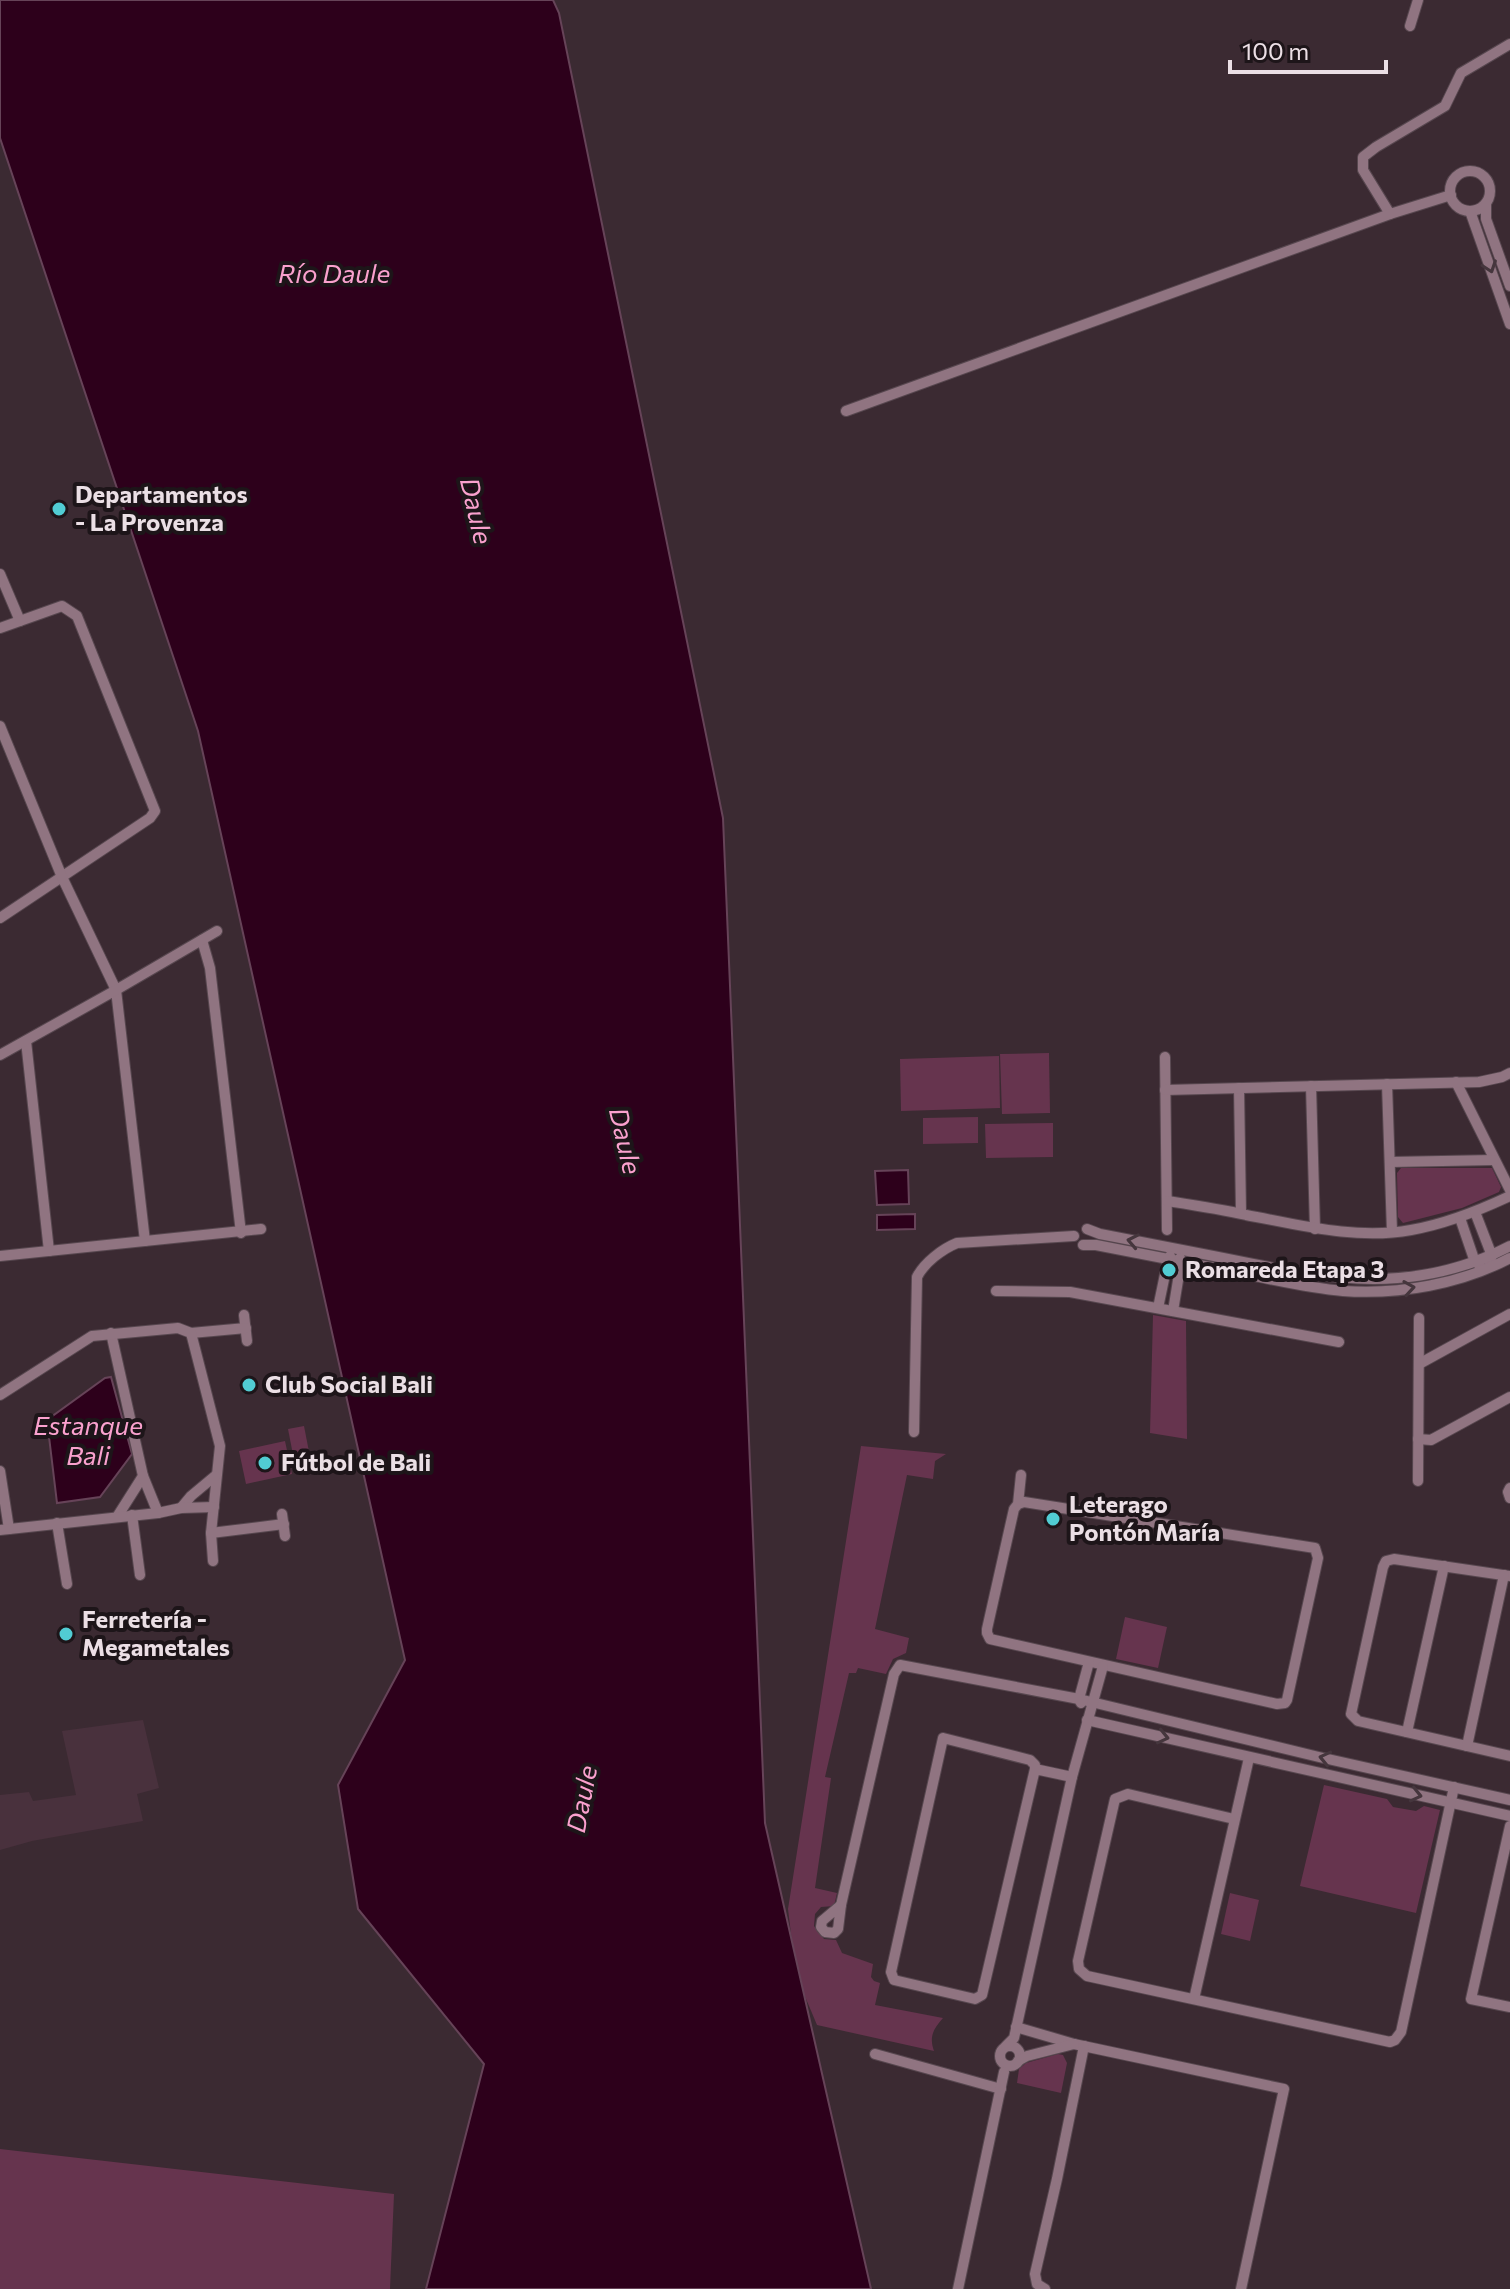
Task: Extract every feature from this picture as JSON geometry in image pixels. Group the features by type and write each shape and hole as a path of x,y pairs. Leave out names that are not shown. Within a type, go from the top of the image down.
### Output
{"street":[{"path":"1410,26 1418,0"},
{"path":"1390,214 1363,170 1363,157 1445,106 1461,73 1510,44"},
{"path":"1471,170 1481,173 1491,188 1486,204 1470,211 1462,209 1451,195 1454,178 1471,170"},
{"path":"846,411 1390,214 1451,195"},
{"path":"1486,204 1486,219 1510,286"},
{"path":"1470,211 1510,324"},
{"path":"0,574 20,621"},
{"path":"0,628 62,606 77,616 155,811 150,818 0,918"},
{"path":"0,726 62,877 116,990 145,1241"},
{"path":"0,1055 217,931"},
{"path":"202,940 210,968 241,1233"},
{"path":"26,1041 49,1251"},
{"path":"1165,1057 1167,1230"},
{"path":"1165,1090 1479,1082 1510,1073"},
{"path":"1167,1201 1315,1229 1355,1233 1408,1231 1475,1212 1510,1193 1456,1082"},
{"path":"1387,1084 1392,1232"},
{"path":"1311,1086 1315,1229"},
{"path":"1239,1088 1241,1213"},
{"path":"1390,1162 1494,1160"},
{"path":"1475,1212 1492,1256 1486,1269"},
{"path":"1460,1218 1475,1262 1486,1269"},
{"path":"0,1256 261,1229"},
{"path":"1074,1236 1079,1229 1087,1229 1339,1279 1399,1279 1428,1274 1475,1262 1510,1246"},
{"path":"1083,1245 1091,1238 1087,1229"},
{"path":"1074,1236 1083,1245 1344,1291 1402,1290 1486,1269 1510,1258"},
{"path":"914,1432 917,1277 921,1269 957,1243 1074,1236"},
{"path":"1158,1308 1168,1260 1177,1249"},
{"path":"1173,1311 1181,1262 1177,1249"},
{"path":"996,1291 1070,1292 1339,1342"},
{"path":"1419,1364 1510,1314"},
{"path":"244,1315 247,1341"},
{"path":"1418,1481 1419,1318"},
{"path":"0,1395 98,1334 178,1328 191,1333 246,1328"},
{"path":"111,1333 143,1476 158,1513"},
{"path":"191,1333 220,1446 211,1533 213,1561"},
{"path":"1418,1439 1431,1440 1510,1397"},
{"path":"0,1471 4,1530 181,1508 214,1507"},
{"path":"1018,1504 1024,1502 1311,1547 1317,1551 1289,1697 1285,1703 1277,1704 1103,1666 993,1641 988,1637 987,1629 1014,1509 1018,1504 1021,1475"},
{"path":"117,1517 143,1476"},
{"path":"181,1508 215,1476"},
{"path":"1510,1488 1510,1498"},
{"path":"132,1515 140,1575"},
{"path":"57,1523 67,1584"},
{"path":"211,1533 284,1524"},
{"path":"1467,1746 1507,1575 1394,1559 1386,1561 1351,1714 1358,1721 1510,1756"},
{"path":"1407,1732 1444,1566"},
{"path":"1087,1720 1079,1699 1089,1662"},
{"path":"841,1905 894,1674 897,1667 904,1665 1079,1699 1454,1787 1509,1797"},
{"path":"958,2289 1072,1777 1103,1666"},
{"path":"1087,1720 1510,1816"},
{"path":"943,1738 1033,1761 1035,1769 982,1995 975,1999 894,1980 891,1972 943,1738"},
{"path":"1194,1999 1249,1758"},
{"path":"1035,1769 1072,1777"},
{"path":"1234,1819 1128,1794 1119,1796 1113,1803 1078,1961 1079,1969 1087,1976 1385,2042 1395,2040 1401,2032 1454,1787"},
{"path":"1510,1826 1506,1878 1471,1999 1510,2007"},
{"path":"1012,2037 1079,2045 1284,2089 1241,2289"},
{"path":"1011,2062 1000,2053 1012,2037"},
{"path":"1011,2062 1079,2045"},
{"path":"1045,2289 1037,2284 1035,2274 1057,2179 1079,2045"},
{"path":"875,2054 1001,2089"}],"shaded area":[{"path":"1049,1053 1050,1113 1002,1114 1000,1054"},
{"path":"999,1056 1000,1108 901,1111 900,1059"},
{"path":"978,1117 978,1143 923,1144 923,1118"},
{"path":"1053,1123 1053,1157 986,1158 985,1124"},
{"path":"1401,1168 1492,1168 1501,1187 1499,1192 1462,1208 1403,1223 1398,1217 1397,1173"},
{"path":"1153,1315 1186,1321 1187,1439 1150,1433"},
{"path":"304,1426 311,1462 295,1465 288,1429"},
{"name":"Fútbol de Bali","path":"285,1441 292,1474 246,1484 239,1451"},
{"path":"861,1446 946,1454 935,1461 933,1479 907,1475 875,1629 909,1638 906,1653 893,1659 886,1674 858,1668 856,1673 849,1673 825,1777 831,1778 815,1888 837,1893 834,1906 821,1907 815,1914 814,1926 824,1939 836,1940 842,1953 873,1964 871,1977 880,1983 875,2005 943,2018 933,2033 934,2051 817,2025 796,1975 788,1909"},
{"path":"1125,1617 1167,1627 1158,1668 1116,1659"},
{"path":"143,1720 159,1788 137,1794 143,1821 32,1841 0,1850 0,1795 29,1792 33,1801 76,1795 62,1731"},
{"path":"1324,1785 1387,1799 1393,1807 1416,1811 1424,1806 1440,1810 1416,1913 1300,1886"},
{"path":"1230,1893 1259,1900 1250,1941 1221,1934"},
{"path":"1063,2055 1067,2063 1061,2093 1017,2083 1019,2069 1026,2063"},
{"path":"0,2149 394,2194 390,2289 0,2289"}],"water":[{"name":"Río Daule","path":"0,0 553,0 559,13 723,818 765,1823 871,2289 426,2289 484,2064 358,1909 338,1785 405,1660 198,731 0,138"},
{"path":"908,1170 909,1204 877,1205 875,1171"},
{"path":"915,1214 915,1229 877,1230 877,1215"},
{"name":"Estanque Bali","path":"111,1377 132,1454 100,1497 57,1503 47,1420 105,1378"}],"place":[{"name":"Departamentos - La Provenza","path":"59,509"},
{"name":"Romareda Etapa 3","path":"1169,1270"},
{"name":"Club Social Bali","path":"249,1385"},
{"name":"Fútbol de Bali","path":"265,1463"},
{"name":"Leterago Pontón María","path":"1053,1519"},
{"name":"Ferretería - Megametales","path":"66,1634"}],"water label":[{"name":"Daule","path":"476,511"},
{"name":"Daule","path":"625,1141"},
{"name":"Daule","path":"582,1799"}]}
